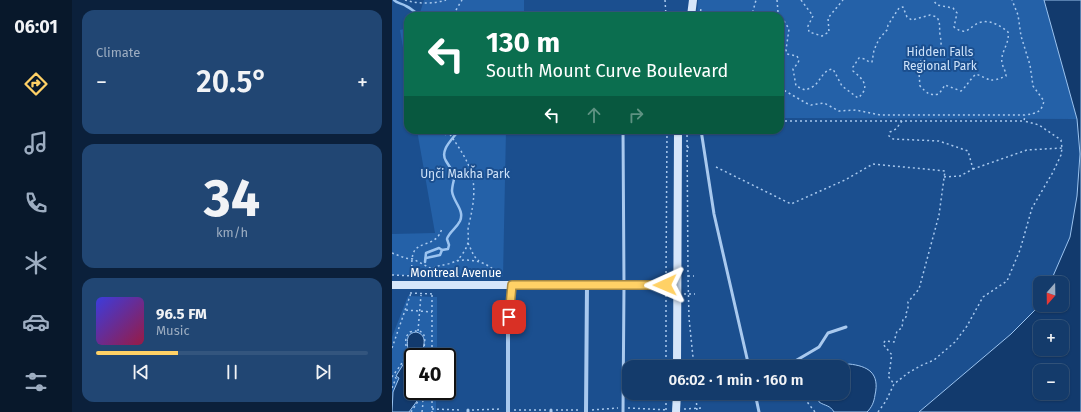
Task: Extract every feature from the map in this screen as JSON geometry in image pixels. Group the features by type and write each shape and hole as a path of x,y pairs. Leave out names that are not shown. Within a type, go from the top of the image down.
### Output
{"street":[{"path":"692,12 693,0"},
{"path":"677,360 678,134"},
{"name":"Montreal Avenue","path":"392,284 677,285"},
{"path":"508,412 508,330 512,285"},
{"path":"586,411 587,285"},
{"path":"676,400 676,412"}],"lane":[{"path":"623,134 624,412"},
{"path":"702,134 714,214 747,360"},
{"path":"797,360 819,347 828,333 846,327"},
{"path":"757,400 760,412"}],"path":[{"path":"405,0 415,3 432,3 446,0"},
{"path":"453,12 462,0"},
{"path":"665,0 666,12"},
{"path":"752,12 756,0"},
{"path":"776,0 778,12"},
{"path":"801,0 813,16 808,26 809,32 822,36 829,32 828,18 843,0"},
{"path":"784,21 788,29 787,54 797,56 799,60 793,69 796,86 805,90 814,85 822,75 833,68 842,86 858,98 863,94 865,85 861,78 853,71 853,67 859,58 872,62 874,50 879,39 887,30 888,24 899,8 903,7 907,17 912,20 930,15 937,17 940,24 940,35 942,42 940,48 935,51 926,52 920,60 920,86 928,94 932,96 939,94 946,85 961,91 966,88 970,80 976,74 989,81 998,80 1006,76 1006,70 1002,64 1004,48 1009,39 1008,32 999,25 990,22 981,22 963,32 958,30 954,27 957,13 953,8 937,5 933,0"},
{"path":"784,90 806,103 824,104 839,111 856,110 880,115 1036,114 1042,108 1044,100 1033,86 1030,65 1021,36 1018,15 1012,0"},
{"path":"1024,121 1025,115"},
{"path":"784,121 1024,121 1039,125 1061,140 1061,155 1032,208 1020,250 1007,281 983,296 972,315 968,326 955,342 934,360 908,373 894,384 886,401 878,412"},
{"path":"902,121 896,129 890,132 889,136 893,139 939,141 968,151 973,169"},
{"path":"450,134 467,162 474,184 474,204 467,234 468,243 474,256 479,261 495,270 499,276"},
{"path":"666,360 665,285 667,134"},
{"path":"688,134 689,318 693,360"},
{"path":"687,147 692,148"},
{"path":"944,177 960,176 973,169 1027,150 1062,148"},
{"path":"716,167 791,204 845,180 872,164 945,171 939,215 919,289 908,302 906,317 903,320 902,328 897,331 894,342 885,341 883,344 892,355 888,376 894,384"},
{"path":"392,348 411,294 414,253 417,247 434,241 442,228"},
{"path":"457,261 468,243"},
{"path":"392,253 405,258 413,259 432,269 438,265 457,261 479,261"},
{"path":"688,276 694,276"},
{"path":"411,294 432,294 432,348"},
{"path":"418,331 422,294"},
{"path":"689,294 695,294"},
{"path":"406,310 432,312"},
{"path":"392,388 396,378 392,377 406,353 405,341 407,335 410,332 418,331 424,334 426,340 424,348"},
{"path":"411,412 419,400"},
{"path":"422,412 423,400"},
{"path":"432,400 432,411 468,411"},
{"path":"551,411 586,411 624,408 666,411 666,400"},
{"path":"696,400 697,412"},
{"path":"807,400 815,412"},
{"path":"697,409 702,408"}],"green space":[{"path":"424,0 524,0 524,12 420,12"},
{"name":"Hidden Falls Regional Park","path":"698,0 1044,0 1077,119 784,118 784,12 697,12"},
{"path":"404,29 404,54 400,30"},
{"name":"Uŋči Makȟa Park","path":"418,134 506,134 503,277 392,275 392,234 435,233"},
{"path":"408,296 437,297 437,348 404,348 404,400 436,400 436,412 392,412 392,337"}],"shaded area":[{"path":"1044,0 1081,0 1081,412 919,412 1011,334 1033,312 1069,312 1069,276 1053,276 1070,237 1077,196 1080,154 1077,119"},
{"path":"416,332 423,336 423,348 408,348 407,341 409,335"},
{"path":"404,364 404,400 417,400 409,412 392,412 393,392 399,378 396,376"},
{"path":"850,364 867,369 874,376 876,381 875,398 867,412 834,412 829,407 819,402 819,400 850,400"}],"waterway":[{"path":"394,0 415,12"},
{"path":"425,262 426,253 439,248 442,250 448,249 449,245 447,239 460,221 461,217 460,210 454,199 452,191 455,175 444,157 445,149 456,134"},
{"path":"426,258 440,255 442,250"}],"route":[{"path":"509,317 512,285 665,285"}]}
